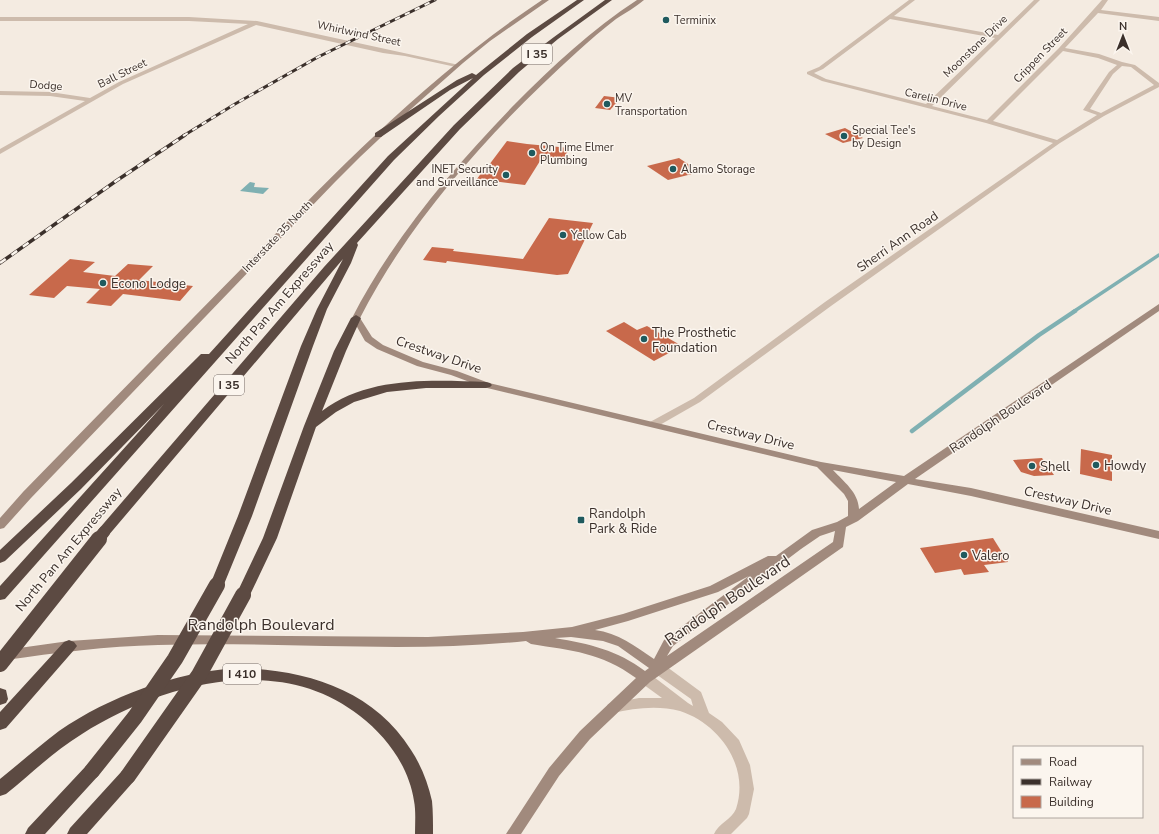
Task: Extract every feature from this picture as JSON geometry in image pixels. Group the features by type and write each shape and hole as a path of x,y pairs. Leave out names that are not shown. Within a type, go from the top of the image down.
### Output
{"highway":[{"name":"North Pan Am Expressway","path":"0,595 391,158 441,109 486,69 537,30 581,0"},
{"name":"North Pan Am Expressway","path":"0,655 328,269 475,108 516,70 556,38 609,0"},
{"path":"378,135 400,122 455,83 486,69"},
{"path":"34,834 92,771 135,717 175,659 217,585 245,516 307,346 322,309 346,263 354,240"},
{"path":"0,558 76,486 161,399 281,282"},
{"path":"76,834 128,776 199,675 226,628 270,538 310,426 340,351 356,318"},
{"path":"310,426 332,409 369,392 392,387 424,384 486,385"},
{"path":"0,664 104,532"},
{"path":"0,723 70,646"},
{"name":"I 410","path":"0,789 75,730 111,710 152,693 194,679 221,675 250,674 300,680 319,685 345,696 367,712 393,736 408,759 418,780 423,802 424,834"}],"main road":[{"name":"Interstate 35 North","path":"0,521 27,495 332,180 378,135 456,64 519,17 546,0"},
{"path":"356,318 383,269 408,234 478,146 504,118 578,47 610,21 642,0"},
{"name":"Randolph Boulevard","path":"658,668 661,656 668,643 797,546 816,533 841,525 854,518 906,480 1159,307"},
{"name":"Crestway Drive","path":"356,318 368,338 380,347 396,355 486,385 821,465 970,492 1159,535"},
{"path":"821,465 848,492 853,501 854,518"},
{"name":"Interstate 35 North","path":"0,525 27,495"},
{"name":"Randolph Boulevard","path":"658,668 839,544 841,525"},
{"path":"571,632 624,618 714,589 797,546"},
{"name":"Randolph Boulevard","path":"0,655 70,646 158,640 428,642 524,637 571,632 605,636 622,642 658,668"},
{"name":"Randolph Boulevard","path":"524,637 562,646 584,648 609,655 624,663 645,678"},
{"path":"513,834 554,772 585,735 645,678 658,668"}],"street":[{"path":"890,17 912,0"},
{"name":"Moonstone Drive","path":"927,107 1037,0"},
{"name":"Crippen Street","path":"988,122 1062,49 1105,0"},
{"path":"1096,11 1159,19"},
{"path":"890,17 998,37"},
{"name":"Carelin Drive","path":"890,17 821,68 808,73 824,80 988,122 1058,142"},
{"name":"Whirlwind Street","path":"0,19 216,20 257,23 376,49 456,64"},
{"name":"Ball Street","path":"0,152 121,83 257,23"},
{"path":"1062,49 1099,56 1121,64 1133,66 1158,85"},
{"path":"1102,115 1086,110 1111,73 1121,64"},
{"name":"Sherri Ann Road","path":"654,424 697,400 828,304 1058,142 1102,115 1158,85"},
{"name":"Dodge","path":"0,93 50,94 90,100"},
{"path":"658,668 661,690"},
{"path":"658,668 696,696 704,716"},
{"path":"645,678 682,707"},
{"path":"614,708 650,701 682,707 704,716 717,726 734,744 743,765 747,789 742,814 721,834"}],"water":[{"path":"250,182 255,183 254,187 269,188 263,194 240,191"}],"building":[{"path":"604,96 621,98 610,110 595,108"},
{"name":"Special Tee's by Design","path":"845,128 863,138 843,143 825,134"},
{"path":"507,141 570,148 560,164 540,161 525,185 477,179"},
{"name":"Alamo Storage","path":"679,158 700,172 668,180 647,166"},
{"name":"Yellow Cab","path":"549,218 593,223 568,274 557,275 447,261 446,263 423,260 432,247 454,249 453,251 523,259"},
{"name":"Econo Lodge","path":"70,259 95,262 83,272 115,276 128,264 153,266 139,280 193,286 180,301 123,294 111,306 86,303 100,289 67,286 54,298 29,295"},
{"name":"The Prosthetic Foundation","path":"624,322 637,330 647,326 682,346 654,361 606,331"},
{"name":"Howdy","path":"1081,449 1112,455 1112,481 1080,474"},
{"name":"Shell","path":"1042,458 1054,475 1034,476 1021,472 1013,460"},
{"name":"Valero","path":"993,538 1008,562 984,565 989,572 964,575 961,569 935,573 920,548"}],"waterway":[{"path":"1073,312 1159,255"},
{"path":"912,431 1039,335 1075,311"}],"railway":[{"path":"183,136 235,104 318,57 435,0"},
{"path":"0,263 116,181 185,135"}],"place":[{"name":"Terminix","path":"666,20"},
{"name":"MV Transportation","path":"607,104"},
{"name":"Special Tee's by Design","path":"844,136"},
{"name":"On Time Elmer Plumbing","path":"532,153"},
{"name":"Alamo Storage","path":"673,169"},
{"name":"INET Security and Surveillance","path":"506,175"},
{"name":"Yellow Cab","path":"563,235"},
{"name":"Econo Lodge","path":"103,283"},
{"name":"The Prosthetic Foundation","path":"644,339"},
{"name":"Howdy","path":"1096,465"},
{"name":"Shell","path":"1032,466"},
{"name":"Randolph Park & Ride","path":"581,520"},
{"name":"Valero","path":"964,555"}]}
